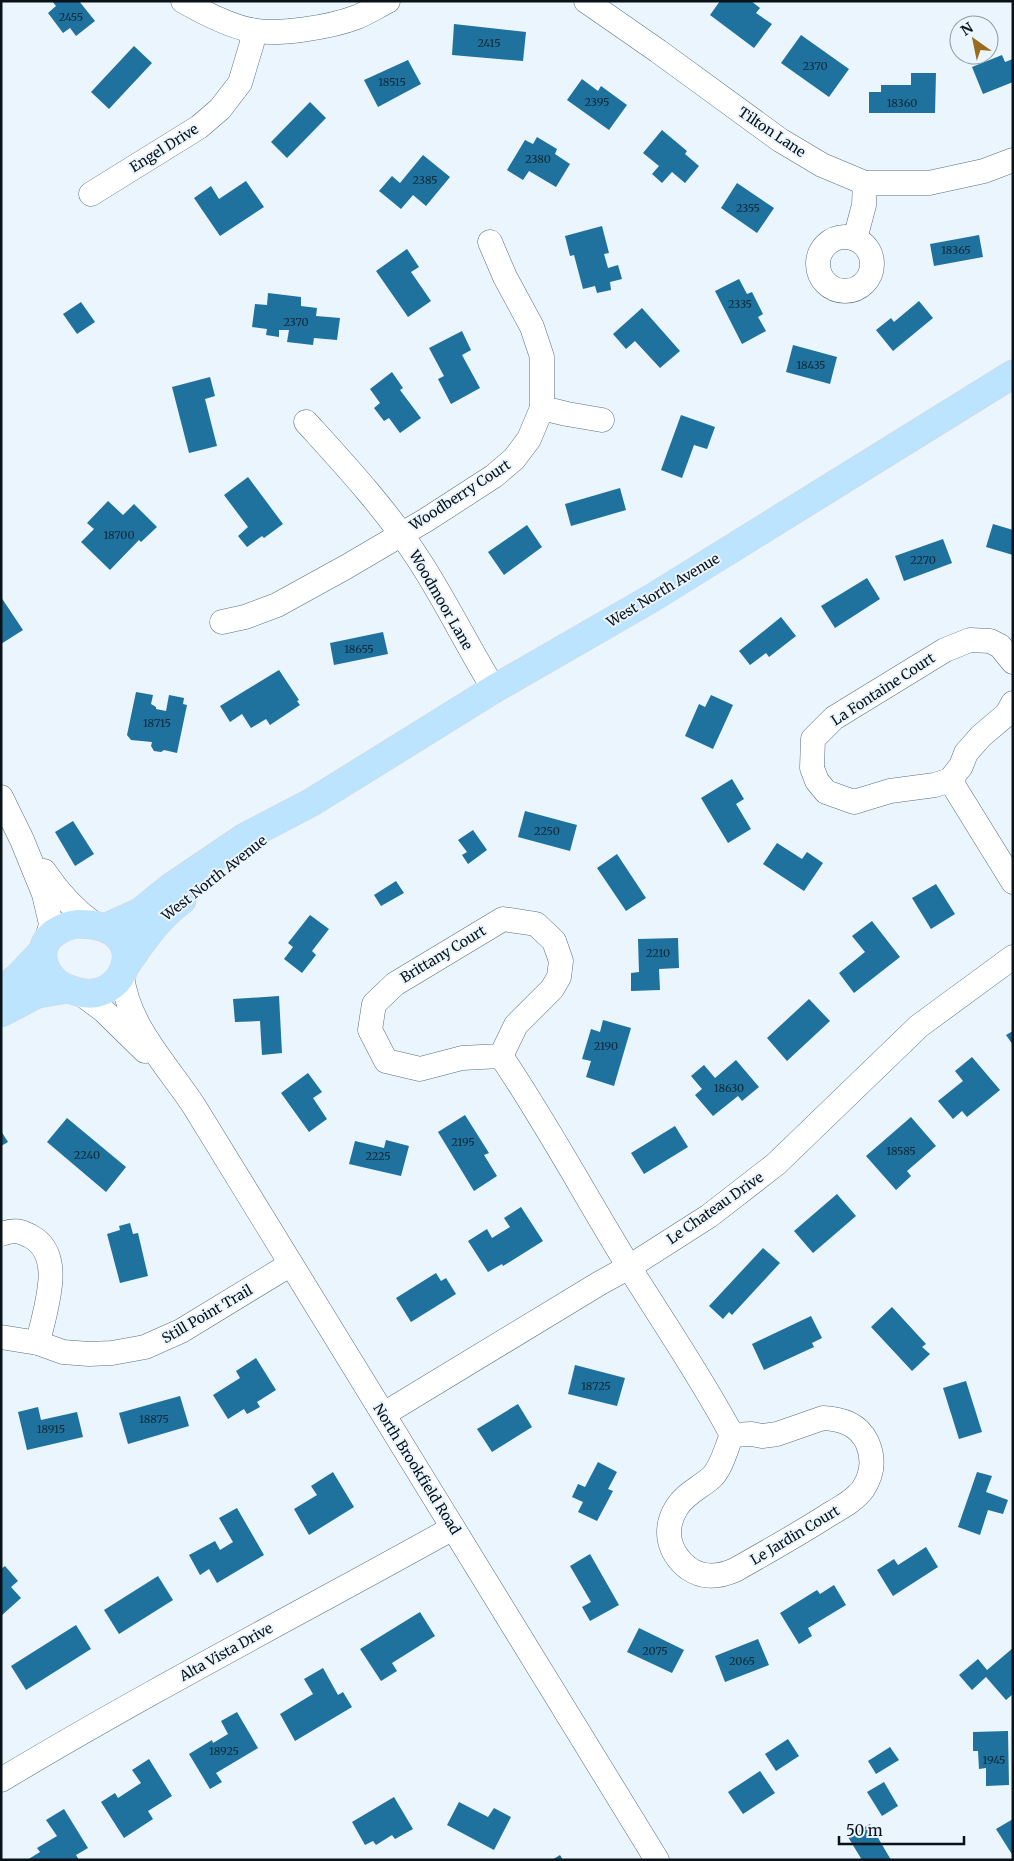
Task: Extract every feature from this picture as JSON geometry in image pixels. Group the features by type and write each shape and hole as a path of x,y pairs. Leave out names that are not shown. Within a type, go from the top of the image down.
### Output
{"main road":[{"name":"West North Avenue","path":"100,925 140,912 171,887 245,837 312,802 494,690 652,598 1013,374"},
{"name":"West North Avenue","path":"124,970 148,932 175,905 312,802"},
{"path":"1,991 18,977 58,930 66,927 77,924 100,925 119,939 125,950 124,970 112,985 92,994 73,991 37,994 1,1013"},
{"path":"45,945 45,968 59,985 73,991"}],"street":[{"path":"183,1 221,20 251,30 289,30 323,27 357,17 388,1"},
{"name":"Tilton Lane","path":"586,1 780,140 822,165 865,183 929,183 984,171 1013,160"},
{"name":"Engel Drive","path":"91,194 198,127 220,109 240,83 252,44 251,30"},
{"path":"855,239 864,206 865,183"},
{"name":"Woodberry Court","path":"222,622 246,617 277,605 426,520 494,476 514,459 530,439 542,408 542,357 532,326 505,277 490,242"},
{"path":"542,408 602,420"},
{"name":"Woodmoor Lane","path":"306,422 367,490 401,534 418,559 494,690"},
{"name":"La Fontaine Court","path":"950,780 935,785 890,791 854,802 826,792 817,781 812,768 813,739 834,718 945,650 970,640 990,642 1000,646 1013,662"},
{"path":"1013,703 1007,714 981,736 966,753 961,766 950,780 1013,882"},
{"path":"1,797 22,840 44,894 51,924 45,945"},
{"path":"22,840 59,892 81,915 100,925"},
{"name":"Brittany Court","path":"503,919 536,924 554,941 561,961 559,977 552,989 516,1025 501,1056 462,1058 420,1069 386,1061 370,1030 374,1004 395,984 503,919"},
{"name":"Le Chateau Drive","path":"384,1414 629,1267 708,1216 776,1164 919,1026 1013,957"},
{"name":"North Brookfield Road","path":"124,970 125,995 143,1032 194,1106 657,1860"},
{"name":"North Brookfield Road","path":"73,991 103,1010 176,1080"},
{"path":"501,1056 584,1189 629,1267 673,1334 732,1436"},
{"path":"1,1234 12,1230 25,1233 39,1240 48,1253 51,1279 38,1342"},
{"name":"Still Point Trail","path":"1,1337 38,1342 63,1352 89,1354 112,1353 145,1347 181,1331 291,1264"},
{"name":"Le Jardin Court","path":"823,1418 838,1419 850,1423 865,1438 871,1450 873,1464 870,1475 856,1498 735,1570 723,1575 709,1577 693,1571 681,1562 673,1552 669,1538 671,1521 678,1506 713,1476 732,1436 777,1434 810,1421 823,1418"},
{"name":"Alta Vista Drive","path":"3,1774 453,1528"}],"building":[{"path":"52,1 79,1 95,21 76,36 70,28 63,33 48,13 56,6"},
{"path":"720,1 751,1 760,8 756,13 772,24 754,48 710,15"},
{"path":"454,24 526,32 523,61 452,55"},
{"path":"801,35 849,69 829,97 781,63"},
{"path":"134,46 152,63 109,109 91,92"},
{"path":"1002,55 1005,62 1013,59 1013,82 983,94 972,67 977,65 999,65 999,56"},
{"path":"408,60 421,84 378,107 364,80"},
{"path":"911,73 936,73 935,113 869,113 869,92 881,92 881,85 911,85"},
{"path":"582,79 598,91 601,86 627,105 609,130 567,100"},
{"path":"310,102 326,118 287,158 271,142"},
{"path":"662,130 687,151 685,154 699,166 685,183 672,172 662,183 652,174 659,166 643,153"},
{"path":"537,137 557,149 555,154 570,164 556,187 529,171 523,180 507,170 525,140 533,144"},
{"path":"423,155 450,177 426,206 413,195 401,209 379,191 392,176 400,183"},
{"path":"246,181 264,207 220,236 194,198 211,186 219,199"},
{"path":"737,183 774,208 757,233 721,208"},
{"path":"602,226 609,253 604,254 608,268 618,265 622,279 610,282 611,290 597,293 595,286 583,289 574,255 570,256 565,236"},
{"path":"979,235 983,257 934,266 930,244"},
{"path":"407,249 419,267 411,272 431,301 408,317 376,271"},
{"path":"739,279 747,294 752,292 763,314 758,317 766,331 742,344 715,291"},
{"path":"268,293 301,297 301,306 317,308 316,316 340,318 337,340 314,338 313,345 287,342 289,330 279,330 279,337 266,335 267,329 252,327 255,304 267,305"},
{"path":"919,301 933,318 893,351 876,330 891,318 894,322"},
{"path":"81,302 95,322 77,334 63,314"},
{"path":"642,308 680,351 660,368 635,341 626,349 613,334"},
{"path":"462,331 471,350 462,355 480,388 451,404 438,379 444,376 429,348"},
{"path":"793,345 837,357 830,384 786,372"},
{"path":"392,372 403,388 400,390 421,418 400,433 389,418 384,421 374,408 380,403 370,389"},
{"path":"210,377 215,396 205,399 217,446 189,453 172,387"},
{"path":"681,415 715,427 707,449 694,445 682,478 661,470"},
{"path":"248,477 283,524 264,538 262,536 247,547 238,536 248,527 224,495"},
{"path":"620,488 626,510 571,526 565,504"},
{"path":"108,501 123,515 134,504 157,527 141,542 139,540 110,570 81,542 94,529 87,523"},
{"path":"993,524 1013,530 1013,555 986,547"},
{"path":"527,525 542,547 504,575 488,552"},
{"path":"943,539 952,563 904,581 895,556"},
{"path":"867,578 880,599 835,628 821,606"},
{"path":"1,597 23,630 1,644"},
{"path":"781,617 796,636 769,657 766,653 750,665 739,651"},
{"path":"383,632 388,654 334,665 330,643"},
{"path":"279,670 299,700 297,701 300,705 270,725 266,719 251,728 242,714 230,722 220,706"},
{"path":"136,692 153,695 151,704 156,709 166,711 169,695 184,698 183,704 187,705 177,753 164,750 161,752 154,751 151,746 152,742 131,740 127,735"},
{"path":"711,695 733,705 713,749 685,736 699,704 705,707"},
{"path":"732,779 744,799 736,804 751,829 728,843 701,798"},
{"path":"525,811 577,825 570,851 518,837"},
{"path":"73,821 94,854 75,866 55,832"},
{"path":"473,830 487,850 468,864 462,855 467,852 458,840"},
{"path":"777,843 802,859 807,852 823,863 804,891 763,864"},
{"path":"617,854 646,898 626,911 597,868"},
{"path":"396,881 404,893 381,906 374,895"},
{"path":"936,884 955,914 931,929 912,898"},
{"path":"310,915 329,929 312,951 316,955 302,973 284,959 293,947 288,943"},
{"path":"872,921 900,957 854,993 839,973 865,952 852,936"},
{"path":"678,938 679,968 659,969 660,990 631,991 631,973 639,972 638,939"},
{"path":"279,996 282,1053 262,1055 260,1021 235,1022 233,999"},
{"path":"809,999 830,1021 787,1061 767,1038"},
{"path":"603,1020 631,1028 614,1086 586,1077 591,1061 582,1059 591,1029 600,1032"},
{"path":"1013,1031 1013,1045 1006,1035"},
{"path":"972,1057 1000,1090 967,1117 962,1111 953,1119 938,1101 963,1081 955,1071"},
{"path":"736,1060 759,1087 742,1101 738,1096 713,1116 695,1095 702,1089 691,1076 704,1065 715,1078"},
{"path":"308,1073 322,1092 313,1098 327,1119 309,1132 281,1093"},
{"path":"465,1115 489,1153 484,1155 497,1176 474,1191 438,1132"},
{"path":"911,1117 936,1146 907,1171 911,1176 896,1190 866,1156"},
{"path":"67,1118 126,1167 106,1192 47,1142"},
{"path":"675,1126 688,1147 644,1174 631,1153"},
{"path":"1,1131 8,1142 1,1146"},
{"path":"386,1140 409,1146 401,1176 349,1164 355,1141 384,1148"},
{"path":"837,1194 856,1216 813,1253 794,1231"},
{"path":"521,1207 543,1241 503,1266 502,1264 488,1272 468,1241 487,1229 492,1238 510,1227 504,1218"},
{"path":"130,1223 133,1234 138,1233 148,1276 120,1283 107,1234 120,1230 119,1226"},
{"path":"763,1248 780,1263 732,1315 729,1312 723,1319 709,1306"},
{"path":"436,1273 441,1281 446,1278 456,1294 411,1322 396,1298"},
{"path":"892,1307 926,1344 922,1347 930,1354 912,1371 871,1327"},
{"path":"811,1316 822,1338 812,1343 814,1347 764,1370 752,1344"},
{"path":"256,1358 276,1390 257,1402 260,1407 247,1414 244,1409 228,1419 213,1395 240,1378 236,1371"},
{"path":"575,1365 625,1378 617,1406 568,1394"},
{"path":"966,1381 982,1432 959,1439 943,1388"},
{"path":"180,1396 189,1426 128,1444 119,1413"},
{"path":"518,1404 532,1427 492,1452 477,1429"},
{"path":"38,1407 41,1420 77,1412 83,1437 27,1450 18,1412"},
{"path":"598,1462 617,1472 608,1489 613,1491 597,1521 578,1512 583,1502 572,1497 578,1484 585,1487"},
{"path":"333,1472 354,1507 309,1535 294,1509 317,1495 311,1486"},
{"path":"977,1472 992,1476 986,1492 1008,1500 1003,1514 988,1510 980,1535 958,1527"},
{"path":"237,1508 264,1555 217,1583 209,1569 200,1575 189,1555 215,1541 220,1550 233,1542 219,1518"},
{"path":"926,1547 938,1567 893,1596 877,1570 894,1559 898,1565"},
{"path":"590,1554 619,1605 590,1621 582,1607 591,1602 570,1566"},
{"path":"5,1566 18,1581 11,1587 21,1598 1,1616 1,1569"},
{"path":"158,1576 173,1600 119,1634 104,1610"},
{"path":"834,1585 846,1605 808,1628 812,1636 799,1644 780,1613 817,1590 820,1594"},
{"path":"420,1612 435,1636 392,1663 397,1671 381,1681 360,1649"},
{"path":"76,1625 91,1649 26,1690 11,1666"},
{"path":"639,1628 684,1650 672,1673 627,1652"},
{"path":"758,1639 769,1665 725,1682 715,1656"},
{"path":"1013,1648 1013,1694 1006,1700 986,1677 972,1690 959,1675 978,1659 987,1670"},
{"path":"323,1668 338,1695 343,1692 352,1707 295,1741 280,1714 313,1694 304,1679"},
{"path":"237,1712 258,1748 216,1773 222,1782 210,1789 189,1754 212,1740 213,1743 228,1734 221,1721"},
{"path":"1008,1731 1009,1785 986,1786 986,1768 979,1769 978,1751 973,1751 973,1732"},
{"path":"788,1739 799,1756 776,1771 765,1754"},
{"path":"890,1747 899,1760 876,1774 868,1761"},
{"path":"149,1759 172,1796 148,1811 153,1819 124,1838 101,1802 115,1793 118,1798 141,1783 132,1770"},
{"path":"760,1771 775,1793 743,1814 728,1792"},
{"path":"884,1782 898,1806 882,1816 867,1792"},
{"path":"394,1797 413,1829 395,1839 392,1835 376,1845 373,1841 365,1845 352,1822"},
{"path":"459,1802 488,1817 494,1808 511,1817 494,1850 447,1825"},
{"path":"64,1809 88,1848 76,1855 79,1860 27,1860 40,1852 37,1848 57,1836 46,1820"},
{"path":"1013,1819 1013,1856 996,1829"},
{"path":"870,1824 891,1860 862,1860 848,1837"},
{"path":"560,1855 563,1860 552,1860"}]}
